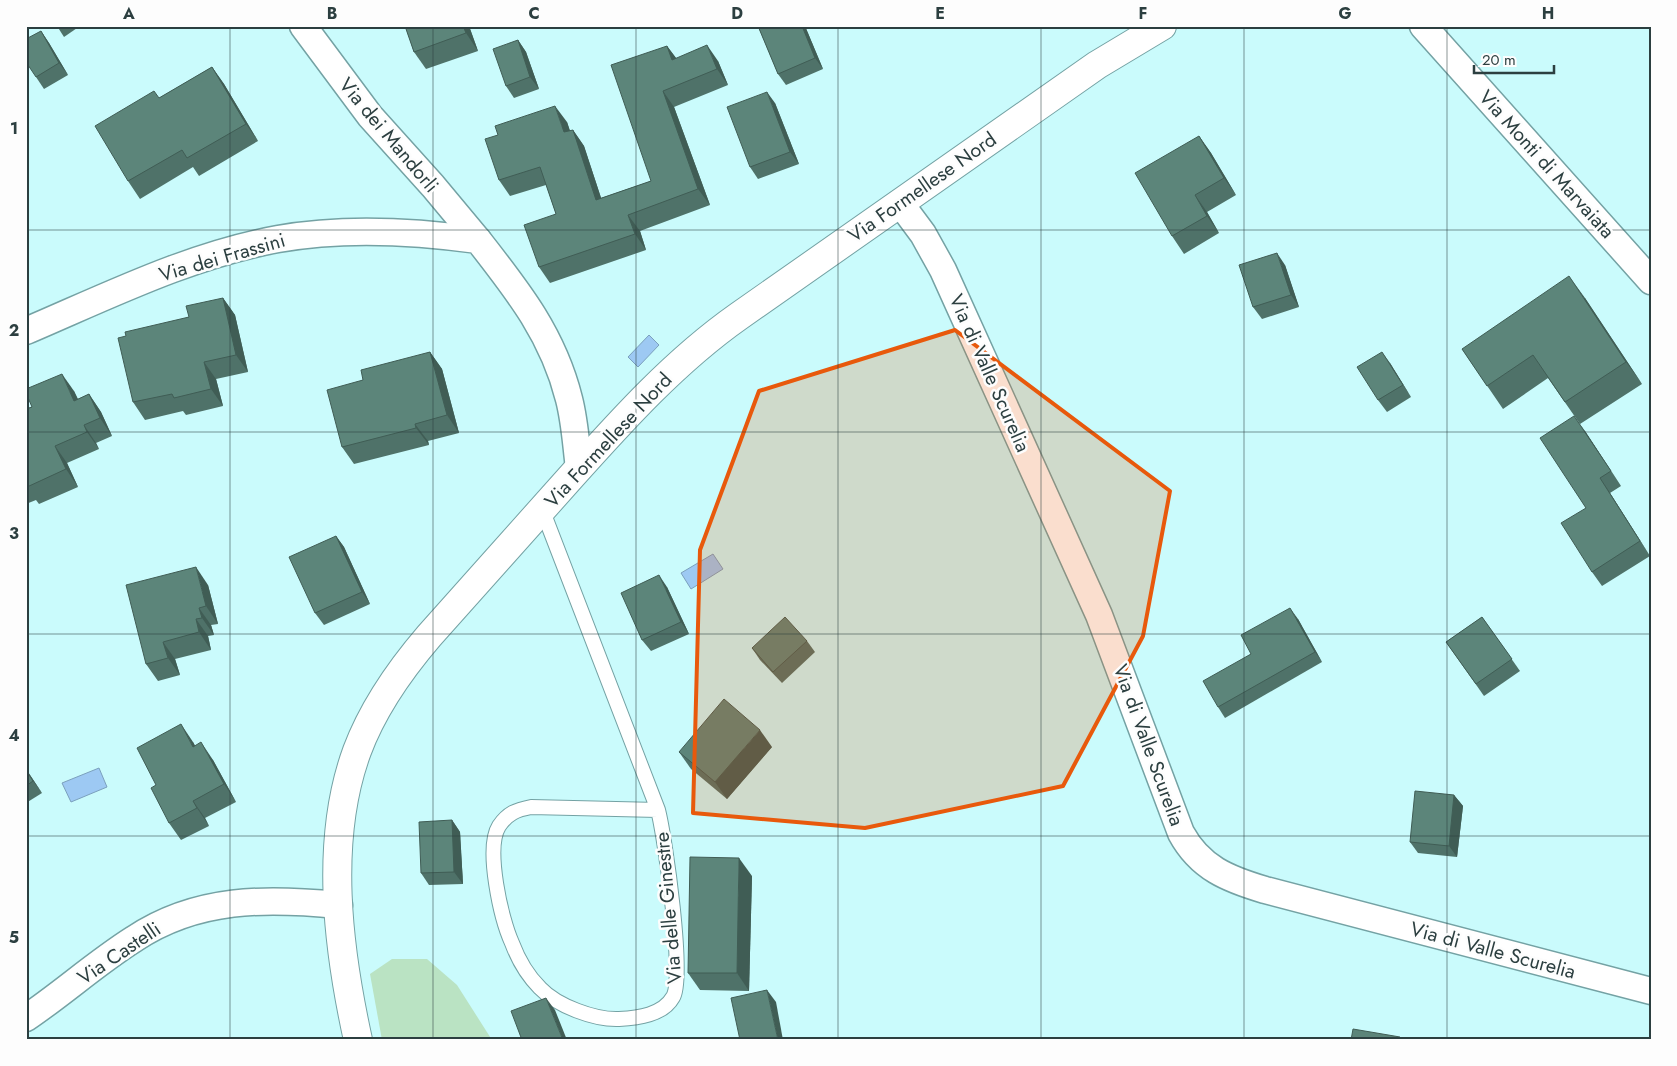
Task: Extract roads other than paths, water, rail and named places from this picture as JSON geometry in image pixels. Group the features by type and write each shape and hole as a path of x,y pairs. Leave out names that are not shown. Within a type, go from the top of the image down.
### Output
{"street":[{"name":"Via dei Mandorli","path":"303,26 370,116 433,186 527,303 551,348 570,400 579,468"},
{"name":"Via Formellese Nord","path":"358,1040 345,976 339,905 338,844 342,812 353,764 372,718 392,682 417,650 629,413 709,338 1097,65 1162,26"},
{"name":"Via Monti di Marvaiata","path":"1423,26 1651,281"},
{"name":"Via di Valle Scurelia","path":"900,203 923,234 943,270 1099,615 1181,833 1203,862 1230,878 1265,890 1651,991"},
{"name":"Via dei Frassini","path":"26,331 148,278 245,246 294,237 332,233 428,234 478,240"},
{"name":"Via Castelli","path":"26,1018 133,940 157,926 186,914 250,901 287,901 339,905"}],"lane":[{"name":"Via delle Ginestre","path":"542,509 658,810 663,828 667,860 677,969 676,990 673,998 659,1011 645,1016 611,1020 568,1007 540,989 522,964 511,942 494,866 493,847 498,827 506,817 516,810 530,807 658,810"}],"water":[{"path":"649,335 659,345 638,367 628,357"},
{"path":"713,554 723,569 691,589 681,573"},
{"path":"99,768 107,787 71,802 62,783"}]}
